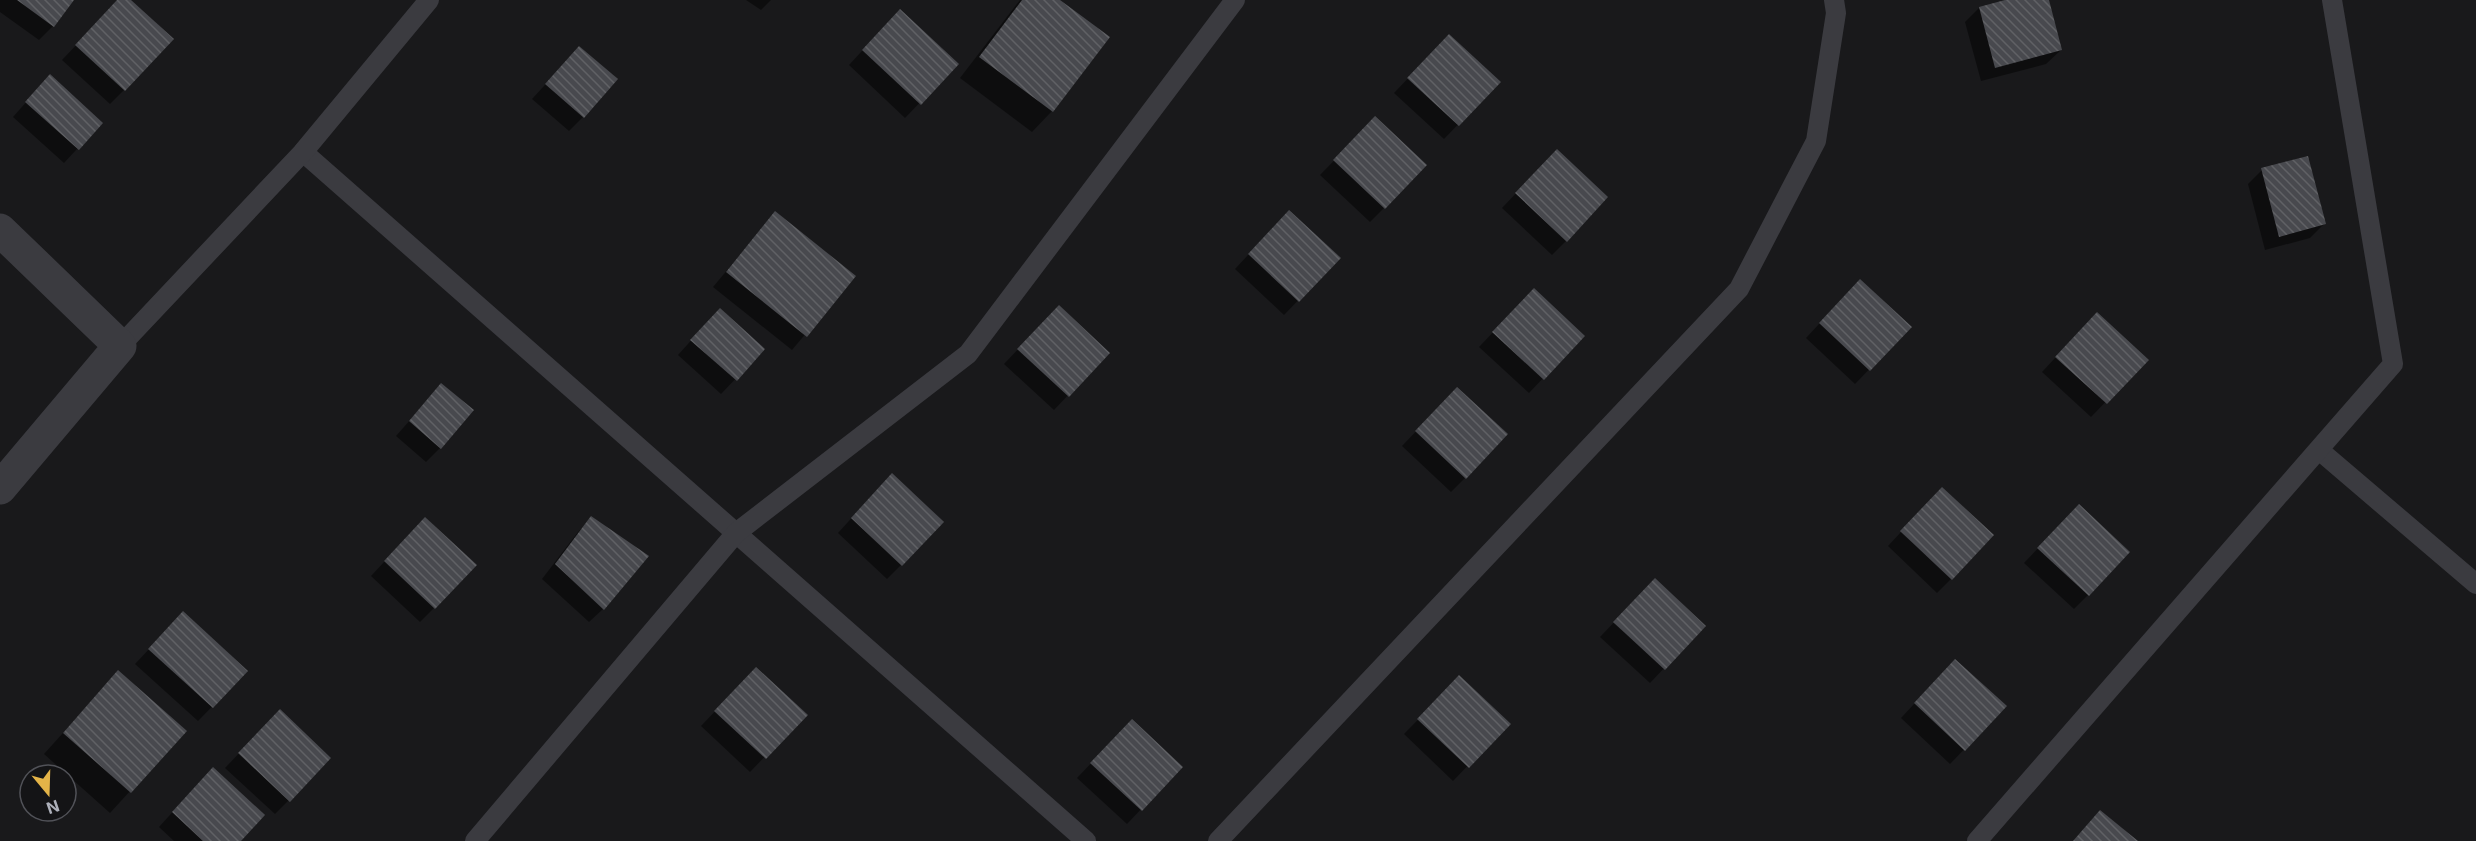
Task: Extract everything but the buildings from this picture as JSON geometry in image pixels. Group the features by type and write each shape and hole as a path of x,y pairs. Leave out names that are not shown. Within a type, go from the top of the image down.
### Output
{"street":[{"path":"0,230 120,346 0,488"}],"lane":[{"path":"120,346 303,152 429,0"},
{"path":"475,841 736,533 968,354 1235,0"},
{"path":"1218,841 1739,289 1816,141 1836,12 1834,0"},
{"path":"1977,841 2393,364 2332,0"},
{"path":"303,152 1086,841"},
{"path":"2319,450 2476,584"}]}
